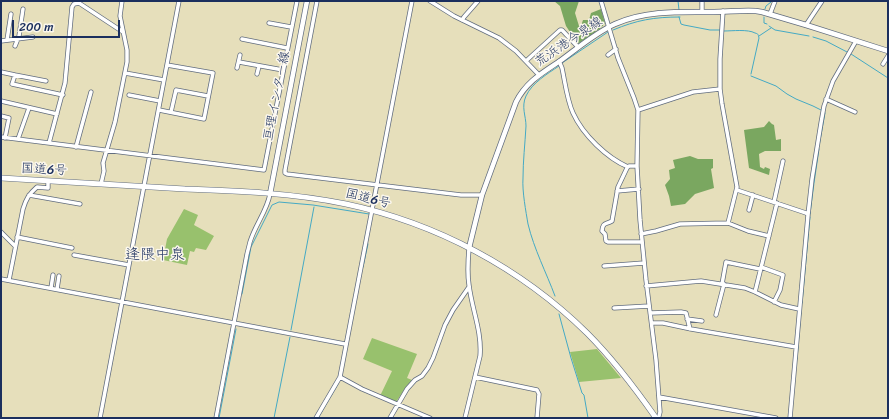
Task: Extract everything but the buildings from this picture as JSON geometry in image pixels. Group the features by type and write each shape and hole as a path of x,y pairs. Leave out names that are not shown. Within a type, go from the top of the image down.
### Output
{"highway":[{"name":"国道6号","path":"1,178 231,191 292,196 345,204 372,210 407,221 440,234 498,265 515,275 561,309 586,332 611,359 633,385 657,418"}],"main road":[{"name":"亘理インター線","path":"270,194 307,1"},
{"name":"荒浜港今泉線","path":"468,248 482,195 518,97 528,84 539,75 609,27 626,20 652,14 702,11 756,11 806,24 888,51"}],"street":[{"path":"101,184 104,163 115,122 125,73 127,50 120,16 122,1"},
{"path":"100,418 179,1"},
{"path":"1,116 9,118 3,137 264,170 297,1"},
{"path":"316,1 284,170 285,173 377,185 482,195"},
{"path":"316,418 340,377 345,344 412,1"},
{"path":"430,1 462,20 499,38 516,51 539,75"},
{"path":"462,20 478,1"},
{"path":"601,1 621,65 638,110 637,166 641,234 656,360 660,412 660,416 657,418"},
{"path":"702,1 702,11"},
{"path":"770,14 775,1"},
{"path":"806,24 822,1"},
{"path":"49,143 66,83 72,7 74,4 79,3 123,32"},
{"path":"15,46 18,39 23,9"},
{"path":"723,11 720,88 738,187 728,223"},
{"path":"7,40 11,14"},
{"path":"269,23 291,27"},
{"path":"526,61 560,30 562,30 578,47"},
{"path":"1,41 32,37"},
{"path":"242,39 287,48"},
{"path":"790,418 808,215 822,114 833,81 856,41"},
{"path":"608,55 616,50"},
{"path":"237,68 240,55"},
{"path":"883,64 888,56"},
{"path":"559,61 572,112 576,120 588,136 606,154 628,167 637,166"},
{"path":"239,62 283,70"},
{"path":"159,110 204,119 213,73 167,64"},
{"path":"258,74 259,66"},
{"path":"1,72 46,81"},
{"path":"125,73 164,80"},
{"path":"15,75 12,84 63,95"},
{"path":"638,110 693,92 720,88"},
{"path":"171,112 176,90 208,96"},
{"path":"76,147 92,92"},
{"path":"129,95 160,102"},
{"path":"826,99 855,112"},
{"path":"1,102 57,114"},
{"path":"18,139 29,108"},
{"path":"755,292 769,236 783,161"},
{"path":"628,167 617,191 612,221 606,223 603,226 602,231 605,234 606,241 642,242"},
{"path":"9,280 23,209 27,198 37,187 48,188 48,181"},
{"path":"617,191 639,189"},
{"path":"737,190 806,213 808,215"},
{"path":"216,418 250,242 269,201 270,194"},
{"path":"29,195 80,204"},
{"path":"748,210 753,195"},
{"path":"641,234 680,224 728,223 748,231 769,236"},
{"path":"1,232 15,246"},
{"path":"17,237 72,248"},
{"path":"465,418 480,356 481,339 469,287 468,248"},
{"path":"74,255 129,265"},
{"path":"716,315 726,262 761,268 783,275 780,290 774,302"},
{"path":"604,266 644,263"},
{"path":"51,288 53,275"},
{"path":"57,289 59,276"},
{"path":"1,279 345,344"},
{"path":"646,286 701,281 723,284 745,288 774,302 800,309"},
{"path":"390,418 410,384 422,376 428,368 447,322 469,287"},
{"path":"614,308 649,306"},
{"path":"650,314 686,313 690,329"},
{"path":"687,319 702,321"},
{"path":"652,323 663,323 796,347"},
{"path":"340,377 362,389 430,418"},
{"path":"475,377 537,390 539,394 537,418"},
{"path":"659,397 776,418"}],"green space":[{"path":"554,1 579,1 575,13 579,26 581,26 583,20 589,20 591,13 601,9 605,23 601,28 578,44 566,26 560,6"},
{"path":"769,121 774,125 776,140 781,139 781,151 765,151 759,154 760,167 770,169 769,175 749,168 744,130 764,127"},
{"path":"690,156 698,159 713,159 713,168 711,169 714,188 695,194 685,204 671,206 665,185 670,179 669,170 675,168 673,160"},
{"path":"184,209 198,215 194,225 214,236 206,250 196,248 194,252 190,251 187,265 163,260 167,239"},
{"path":"372,338 417,354 407,378 412,380 396,402 380,396 392,371 363,359"},
{"path":"597,349 621,378 579,382 570,352"}],"waterway":[{"path":"678,1 679,10"},
{"path":"765,9 771,2"},
{"path":"679,17 681,24 684,25 710,30 720,30"},
{"path":"613,30 646,20 680,17"},
{"path":"764,17 764,23 767,24"},
{"path":"769,26 775,30 809,36"},
{"path":"759,36 771,28"},
{"path":"724,31 740,30 756,33 758,35 759,38 751,74"},
{"path":"562,63 608,32"},
{"path":"813,37 826,41 847,52"},
{"path":"851,54 888,78"},
{"path":"555,296 533,242 528,224 524,195 523,165 526,126 524,108 526,96 540,79 559,66"},
{"path":"751,76 776,86 796,99 821,110"},
{"path":"819,146 825,113"},
{"path":"810,214 819,149"},
{"path":"242,294 251,247 272,205 279,202 313,205 369,214"},
{"path":"291,330 314,207"},
{"path":"802,303 810,217"},
{"path":"363,267 368,244"},
{"path":"797,359 801,311"},
{"path":"559,314 571,358 582,393 584,395 588,418"},
{"path":"219,418 236,329"},
{"path":"274,418 290,337"},
{"path":"318,418 338,384"}],"district":[{"name":"逢隈中泉","path":"155,255"}]}
